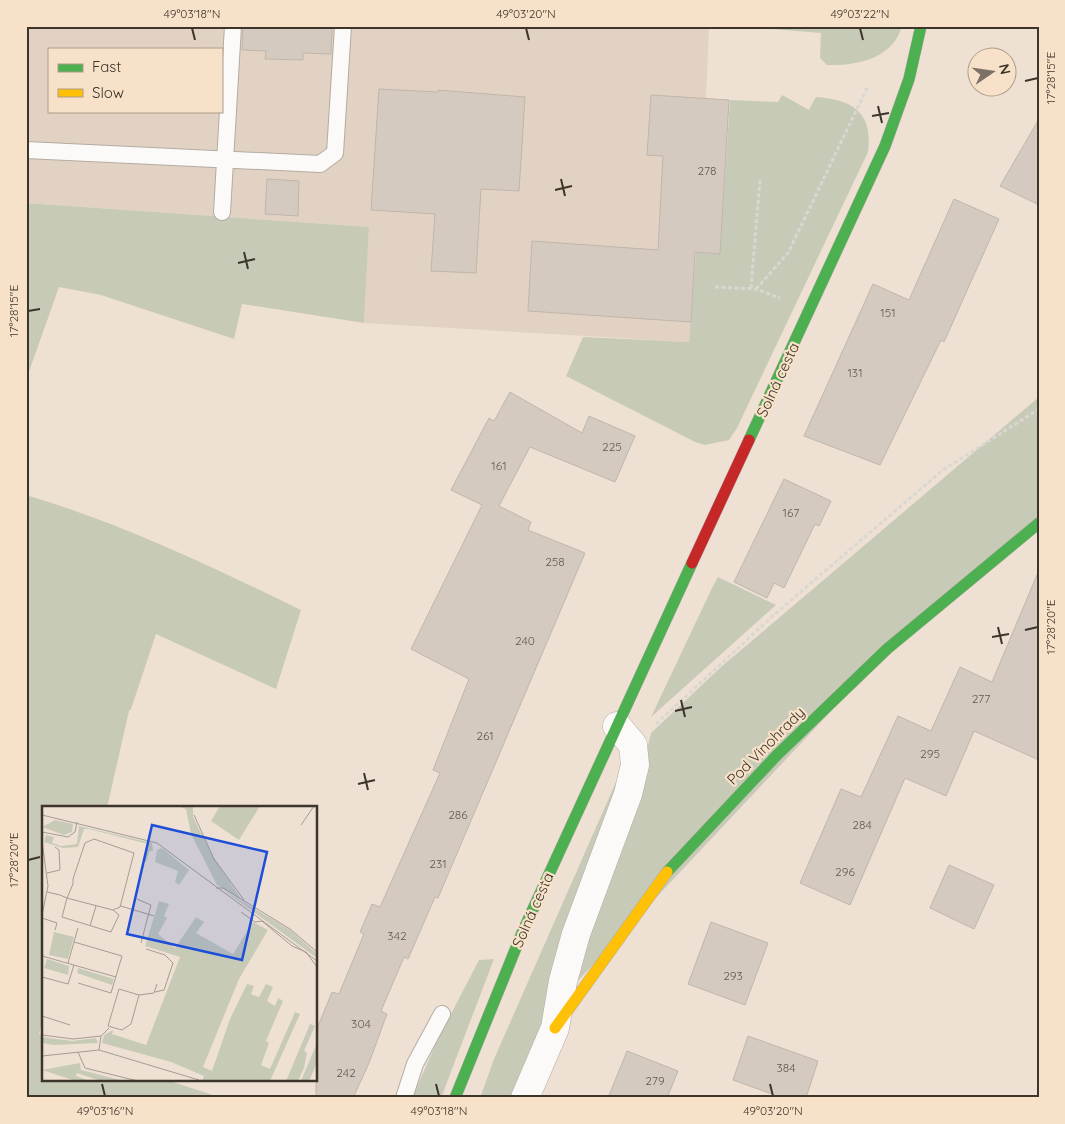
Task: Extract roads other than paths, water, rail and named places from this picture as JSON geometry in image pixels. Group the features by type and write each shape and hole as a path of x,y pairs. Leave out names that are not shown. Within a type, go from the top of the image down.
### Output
{"street":[{"name":"Solná cesta","path":"455,1098 522,933 625,735 885,146 909,79 921,26"},
{"name":"Pod Vinohrady","path":"555,1028 672,865 777,755 887,649 1039,523"},
{"name":"Solná cesta","path":"525,1098 555,1028 563,981 576,934 628,794 635,765 625,735"}],"lane":[{"path":"222,212 233,26"},
{"path":"26,150 320,164 335,153 343,26"},
{"path":"404,1098 415,1064 442,1014"}]}
